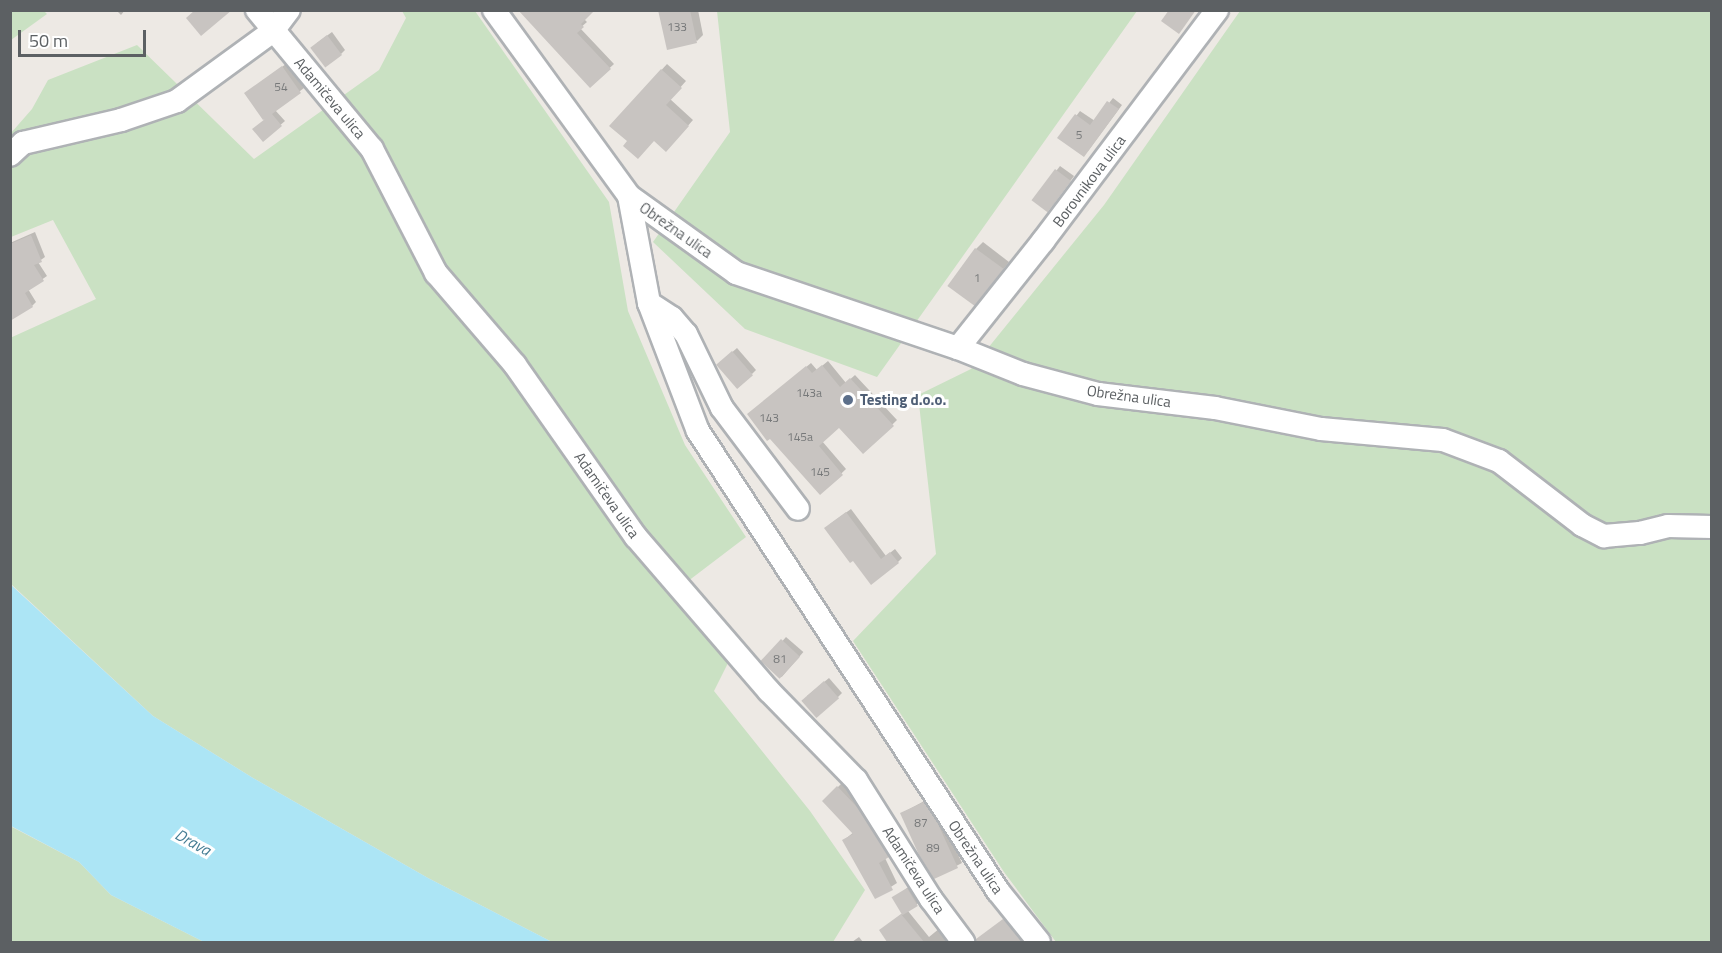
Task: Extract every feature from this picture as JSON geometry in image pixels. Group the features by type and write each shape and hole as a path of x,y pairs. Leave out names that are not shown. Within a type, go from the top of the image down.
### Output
{"street":[{"name":"Adamičeva ulica","path":"257,10 372,149 436,273 515,365 636,537 770,692 856,780 931,899 963,942"},
{"path":"10,155 23,143 121,120 177,101 273,31 290,10"},
{"name":"Obrežna ulica","path":"494,10 629,196 736,273 958,348 1023,374 1098,394 1203,406 1322,429 1443,440 1498,461 1582,525 1604,536 1640,533 1668,526 1712,526"},
{"name":"Borovnikova ulica","path":"958,348 1050,232 1217,10"},
{"name":"Obrežna ulica","path":"629,196 650,303 698,431 998,891 1039,942"},
{"path":"650,303 672,318 686,334 722,408 798,509"}],"green space":[{"path":"11,10 44,11 47,14 11,40"},
{"path":"402,11 475,11 609,202 628,311 685,445 746,537 675,591 730,659 714,691 810,811 865,890 833,942 552,942 428,878 253,778 153,716 11,584 10,338 96,299 53,220 11,237 11,133 32,109 48,80 137,45 254,159 379,70 406,18"},
{"path":"717,11 1137,11 877,377 745,329 653,242 730,132"},
{"path":"1240,11 1711,11 1711,942 1056,942 1004,872 853,641 936,554 918,395 971,369 1104,205"},
{"path":"10,826 79,862 111,895 204,942 11,942"}],"water":[{"name":"Drava","path":"10,584 153,716 253,778 428,878 552,942 204,942 111,895 79,862 11,826"}],"building":[{"path":"195,10 232,10 201,36 186,18"},
{"path":"518,10 595,10 581,24 584,27 577,33 611,69 590,88"},
{"path":"658,10 690,10 697,43 667,50"},
{"path":"1169,10 1196,10 1179,34 1161,21"},
{"path":"327,35 342,55 325,68 310,48"},
{"path":"282,66 301,93 272,114 282,126 263,142 252,129 265,119 263,120 244,93"},
{"path":"661,69 682,88 666,105 689,126 666,152 654,141 638,159 623,146 627,141 609,126"},
{"path":"1107,101 1119,109 1084,157 1057,138 1075,114 1090,125"},
{"path":"1055,169 1071,181 1048,212 1032,200"},
{"path":"31,235 42,262 34,265 44,281 25,293 33,307 10,321 10,244"},
{"path":"975,248 1004,269 976,307 947,286"},
{"path":"732,351 753,375 737,389 716,365"},
{"path":"822,365 840,387 850,378 894,426 863,454 839,428 819,446 843,475 820,495 770,439 767,441 747,414 806,366 812,373"},
{"path":"846,512 881,559 890,552 899,563 871,585 853,561 850,563 824,528"},
{"path":"781,639 800,657 780,679 761,661"},
{"path":"824,681 839,698 816,718 801,701"},
{"path":"837,786 857,807 889,857 879,863 893,890 875,899 842,840 853,834 822,801"},
{"path":"924,802 938,824 958,868 934,879 919,855 900,813"},
{"path":"907,888 918,906 902,915 892,897"},
{"path":"901,914 924,942 887,942 879,930"},
{"path":"1003,919 1022,942 976,942 976,939"}],"place":[{"name":"Testing d.o.o.","path":"848,400"}]}
